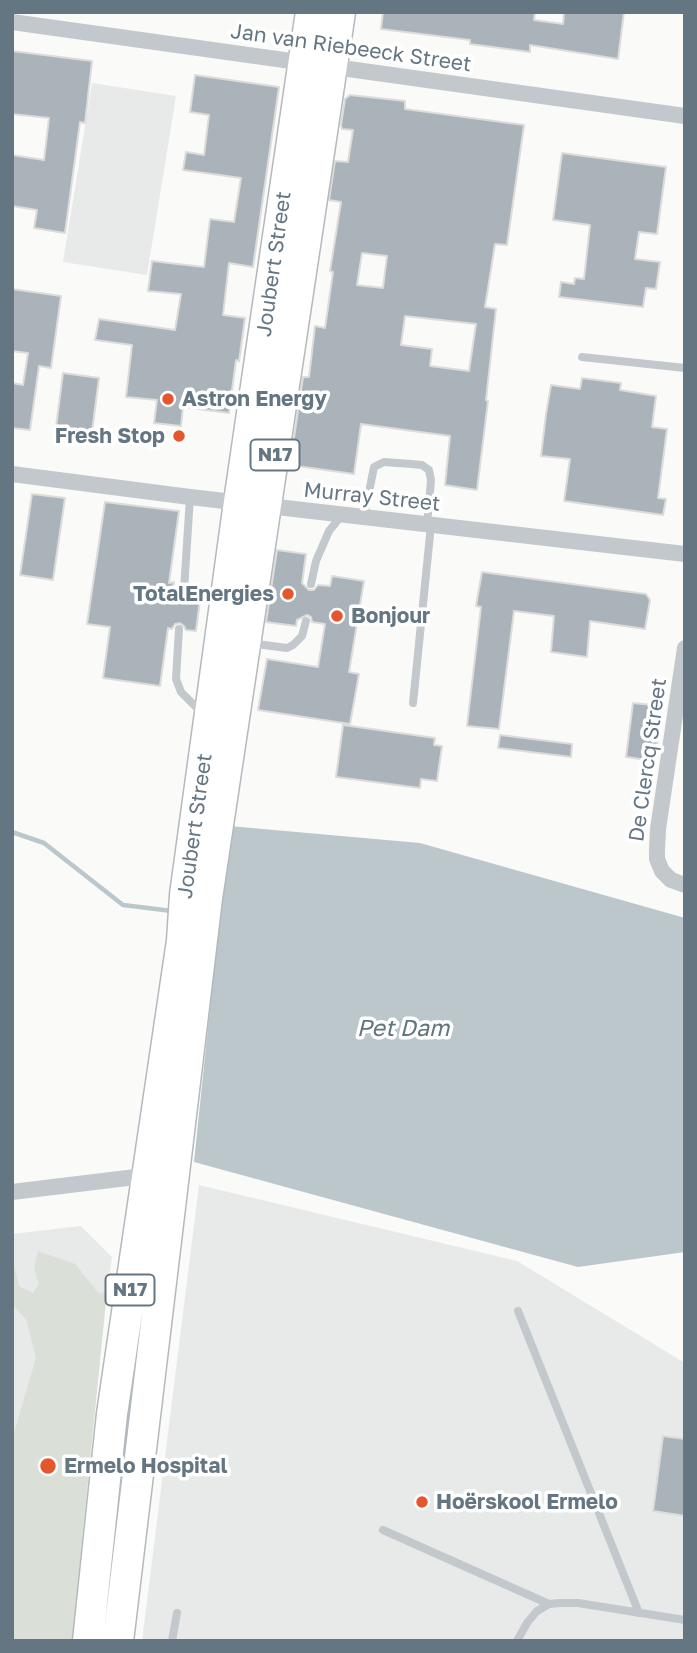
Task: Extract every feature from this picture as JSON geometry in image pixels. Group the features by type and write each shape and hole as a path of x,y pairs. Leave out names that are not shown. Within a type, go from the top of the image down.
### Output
{"highway":[{"name":"Joubert Street","path":"311,12 318,65"},
{"name":"Joubert Street","path":"118,1641 160,1175 196,897 209,719 253,504 318,65 340,12"},
{"name":"Joubert Street","path":"196,897 246,642 253,504"},
{"name":"Joubert Street","path":"88,1641 112,1414 160,1175"}],"street":[{"name":"Jan van Riebeeck Street","path":"12,22 685,116"},
{"name":"Murray Street","path":"12,474 685,555"},
{"name":"De Clercq Street","path":"685,648 658,830 657,859 666,876 685,885"},
{"path":"12,1192 160,1175"}],"lane":[{"path":"582,356 685,368"},
{"path":"364,517 374,467 384,462 411,464 429,470 429,524 413,703"},
{"path":"184,590 190,497"},
{"path":"311,584 316,561 329,531 342,515"},
{"path":"246,642 287,648 293,646 302,636 306,621"},
{"path":"179,629 176,679 181,692 209,719"},
{"path":"517,1311 639,1613"},
{"path":"383,1530 549,1604"},
{"path":"517,1641 531,1617 549,1604 578,1603 685,1620"},
{"path":"172,1641 177,1613"}],"shaded area":[{"path":"92,83 176,96 147,275 63,262"},
{"name":"Hoërskool Ermelo","path":"199,1185 517,1261 685,1363 685,1641 142,1641"},
{"name":"Ermelo Hospital","path":"81,1226 112,1257 60,1641 12,1641 12,1234"},
{"name":"Ermelo Hospital","path":"38,1251 75,1264 99,1294 107,1291 72,1641 12,1641 12,1440 36,1358 26,1319 12,1304 12,1257 19,1286 33,1293 39,1284 34,1268"}],"water":[{"name":"Pet Dam","path":"229,826 420,843 685,918 685,1252 578,1267 194,1162"}],"building":[{"path":"383,12 535,12 534,20 563,24 564,12 624,12 618,59 530,45 530,52 470,44 470,40 381,29"},
{"path":"12,51 92,61 85,123 80,122 65,233 34,228 37,210 12,206 12,155 44,160 49,118 12,114"},
{"path":"195,75 279,87 253,267 229,263 223,315 245,318 229,413 183,407 181,426 154,423 157,400 126,397 132,345 95,340 99,319 175,330 181,294 148,291 152,261 204,267 210,219 234,222 241,178 183,170 186,152 204,155 209,115 190,112"},
{"path":"350,95 405,101 405,109 524,125 507,245 495,244 485,307 496,309 477,490 445,485 450,436 361,424 354,474 290,465 303,377 309,377 315,326 325,328 333,272 330,271 341,202 329,200 335,161 348,162 353,130 342,129 345,99","holes":["362,253 387,256 383,288 357,285","405,316 476,324 469,371 430,366 432,349 401,345"]},
{"path":"562,153 666,167 657,234 639,232 635,259 660,262 656,289 646,288 643,307 559,297 561,282 574,284 575,278 584,279 590,225 553,220"},
{"path":"12,289 61,296 51,368 39,366 30,430 12,428 12,383 23,385 28,353 12,351"},
{"path":"63,373 99,378 92,432 56,427"},
{"path":"582,378 621,383 620,390 656,396 652,427 667,429 658,498 666,499 663,515 564,501 570,459 541,456 546,414 551,385 580,389"},
{"path":"32,494 65,498 53,580 20,575"},
{"path":"105,502 179,511 169,583 174,582 173,588 183,596 187,596 190,591 201,592 196,631 186,630 180,623 175,624 172,629 168,628 160,686 103,678 110,627 87,624"},
{"path":"277,550 306,554 302,583 309,590 314,590 318,585 330,586 332,576 364,581 349,672 359,674 350,724 258,710 267,659 318,667 325,624 312,622 307,615 297,620 296,626 266,622"},
{"path":"482,572 646,594 650,600 645,629 590,621 587,657 551,652 554,616 514,611 499,729 467,726 481,607 476,606"},
{"path":"633,703 662,706 655,761 626,757"},
{"path":"343,725 435,738 434,745 442,746 437,781 421,779 420,788 336,777"},
{"path":"500,735 572,744 571,757 498,748"},
{"path":"663,1436 685,1439 685,1516 653,1511"}],"waterway":[{"path":"12,832 44,843 123,905 172,911"}],"place":[{"name":"Astron Energy","path":"168,399"},
{"name":"Fresh Stop","path":"179,436"},
{"name":"TotalEnergies","path":"288,594"},
{"name":"Bonjour","path":"337,616"},
{"name":"Ermelo Hospital","path":"48,1466"},
{"name":"Hoërskool Ermelo","path":"422,1502"}]}
